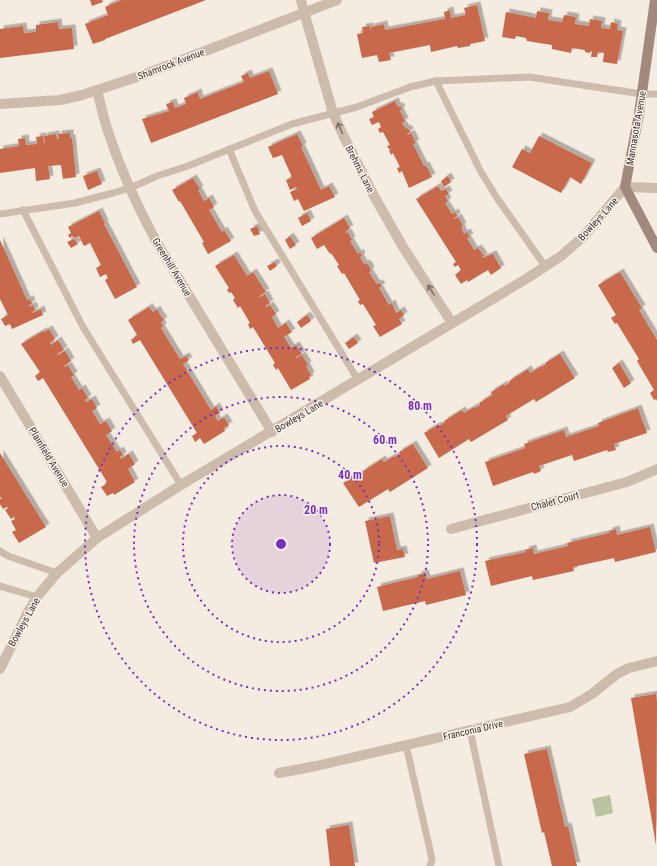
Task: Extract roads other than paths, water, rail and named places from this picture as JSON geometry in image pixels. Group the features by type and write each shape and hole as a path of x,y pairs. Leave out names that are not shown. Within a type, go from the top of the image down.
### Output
{"street":[{"name":"Brehms Lane","path":"301,0 334,113 374,196 403,247 452,323"},
{"name":"Shamrock Avenue","path":"0,104 60,100 97,90 143,75 337,0"},
{"name":"Mannasota Avenue","path":"625,187 642,94 656,1"},
{"name":"Greenhill Avenue","path":"97,90 109,136 130,188 146,222 160,248 272,432"},
{"name":"Bowleys Lane","path":"0,669 37,597 56,573 97,538 181,485 502,294 561,256 583,238 625,187"},
{"path":"657,188 625,187 657,248"},
{"name":"Plainfield Avenue","path":"0,376 97,538"},
{"name":"Chalet Court","path":"451,529 627,482 657,469"},
{"name":"Franconia Drive","path":"279,773 316,766 570,707 587,698 617,674 629,668 657,661"}],"lane":[{"path":"0,214 75,203 130,188 292,124 357,107 410,87 436,80 529,77 642,94 657,94"},
{"path":"436,80 481,172 544,266"},
{"path":"229,149 256,211 358,380"},
{"path":"23,210 83,327 181,485"},
{"path":"0,551 8,556 56,573"},
{"path":"0,586 37,597"},
{"path":"470,730 499,866"},
{"path":"406,745 432,859 430,866"}]}
